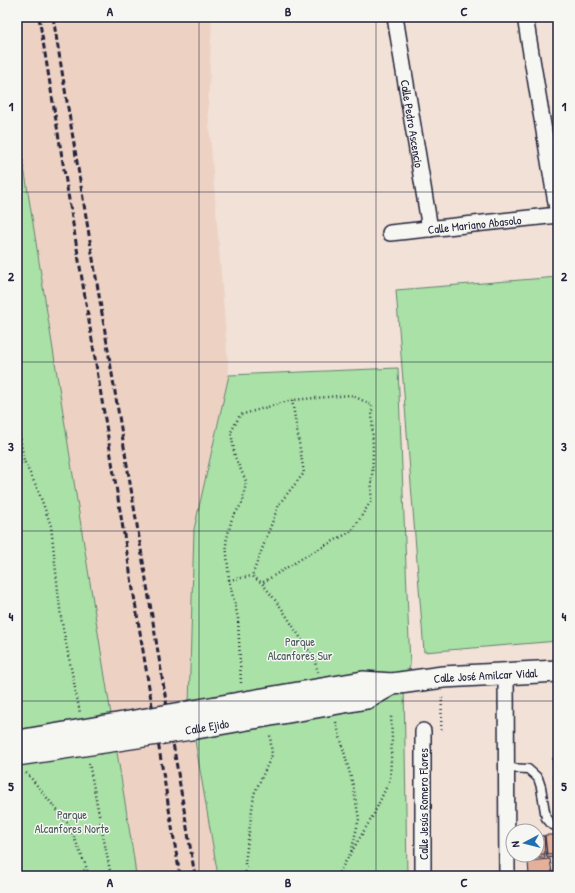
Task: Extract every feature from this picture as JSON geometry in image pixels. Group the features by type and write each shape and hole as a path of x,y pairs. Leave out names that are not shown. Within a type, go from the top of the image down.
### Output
{"street":[{"name":"Calle Pedro Ascencio","path":"395,17 430,229"},
{"path":"525,17 558,215"},
{"name":"Calle Mariano Abasolo","path":"390,233 558,215"},
{"name":"Calle José Amilcar Vidal","path":"413,681 443,677 558,671"},
{"path":"506,673 508,876"},
{"name":"Calle Ejido","path":"17,741 363,682 392,684 413,681"},
{"name":"Calle Ejido","path":"19,762 191,729 367,698 392,684"},
{"name":"Calle Jesús Romero Flores","path":"423,731 423,876"}],"lane":[{"path":"506,768 528,769 538,778 546,818 552,825 558,824"}],"path":[{"path":"241,685 238,618 229,580 226,542 232,518 243,502 246,481 235,457 231,432 240,415 292,400 351,395 372,405 373,453 371,501 352,531 304,557 262,583"},
{"path":"252,576 279,504 304,473 292,400"},
{"path":"17,419 24,461 38,490 51,526 61,618 81,720"},
{"path":"17,465 24,461"},
{"path":"229,580 252,576 262,583 282,609 314,659 319,673"},
{"path":"423,731 440,731 443,677"},
{"path":"337,876 374,814 390,779 391,715"},
{"path":"334,716 353,785 359,819 351,852"},
{"path":"246,876 245,863 254,794 272,755 269,734"},
{"path":"89,759 111,876"},
{"path":"19,762 69,825 87,869 88,876"},
{"path":"73,876 87,869"}],"shaded area":[{"path":"17,17 212,17 208,109 229,375 194,529 189,705 218,876 136,876 17,123"}],"green space":[{"name":"Parque Alcanfores Norte","path":"17,123 134,859 136,876 17,876"},
{"path":"558,277 558,641 424,652 396,290"},
{"name":"Parque Alcanfores Sur","path":"398,368 410,666 404,683 407,876 218,876 189,705 194,529 229,375"}],"building":[{"path":"558,757 558,771 554,771 553,758"},
{"path":"545,835 557,835 558,853 547,854"},
{"path":"545,859 550,859 552,872 558,872 558,876 529,876 528,863 545,863"}],"railway":[{"path":"39,17 180,876"},
{"path":"53,17 195,876"}]}
